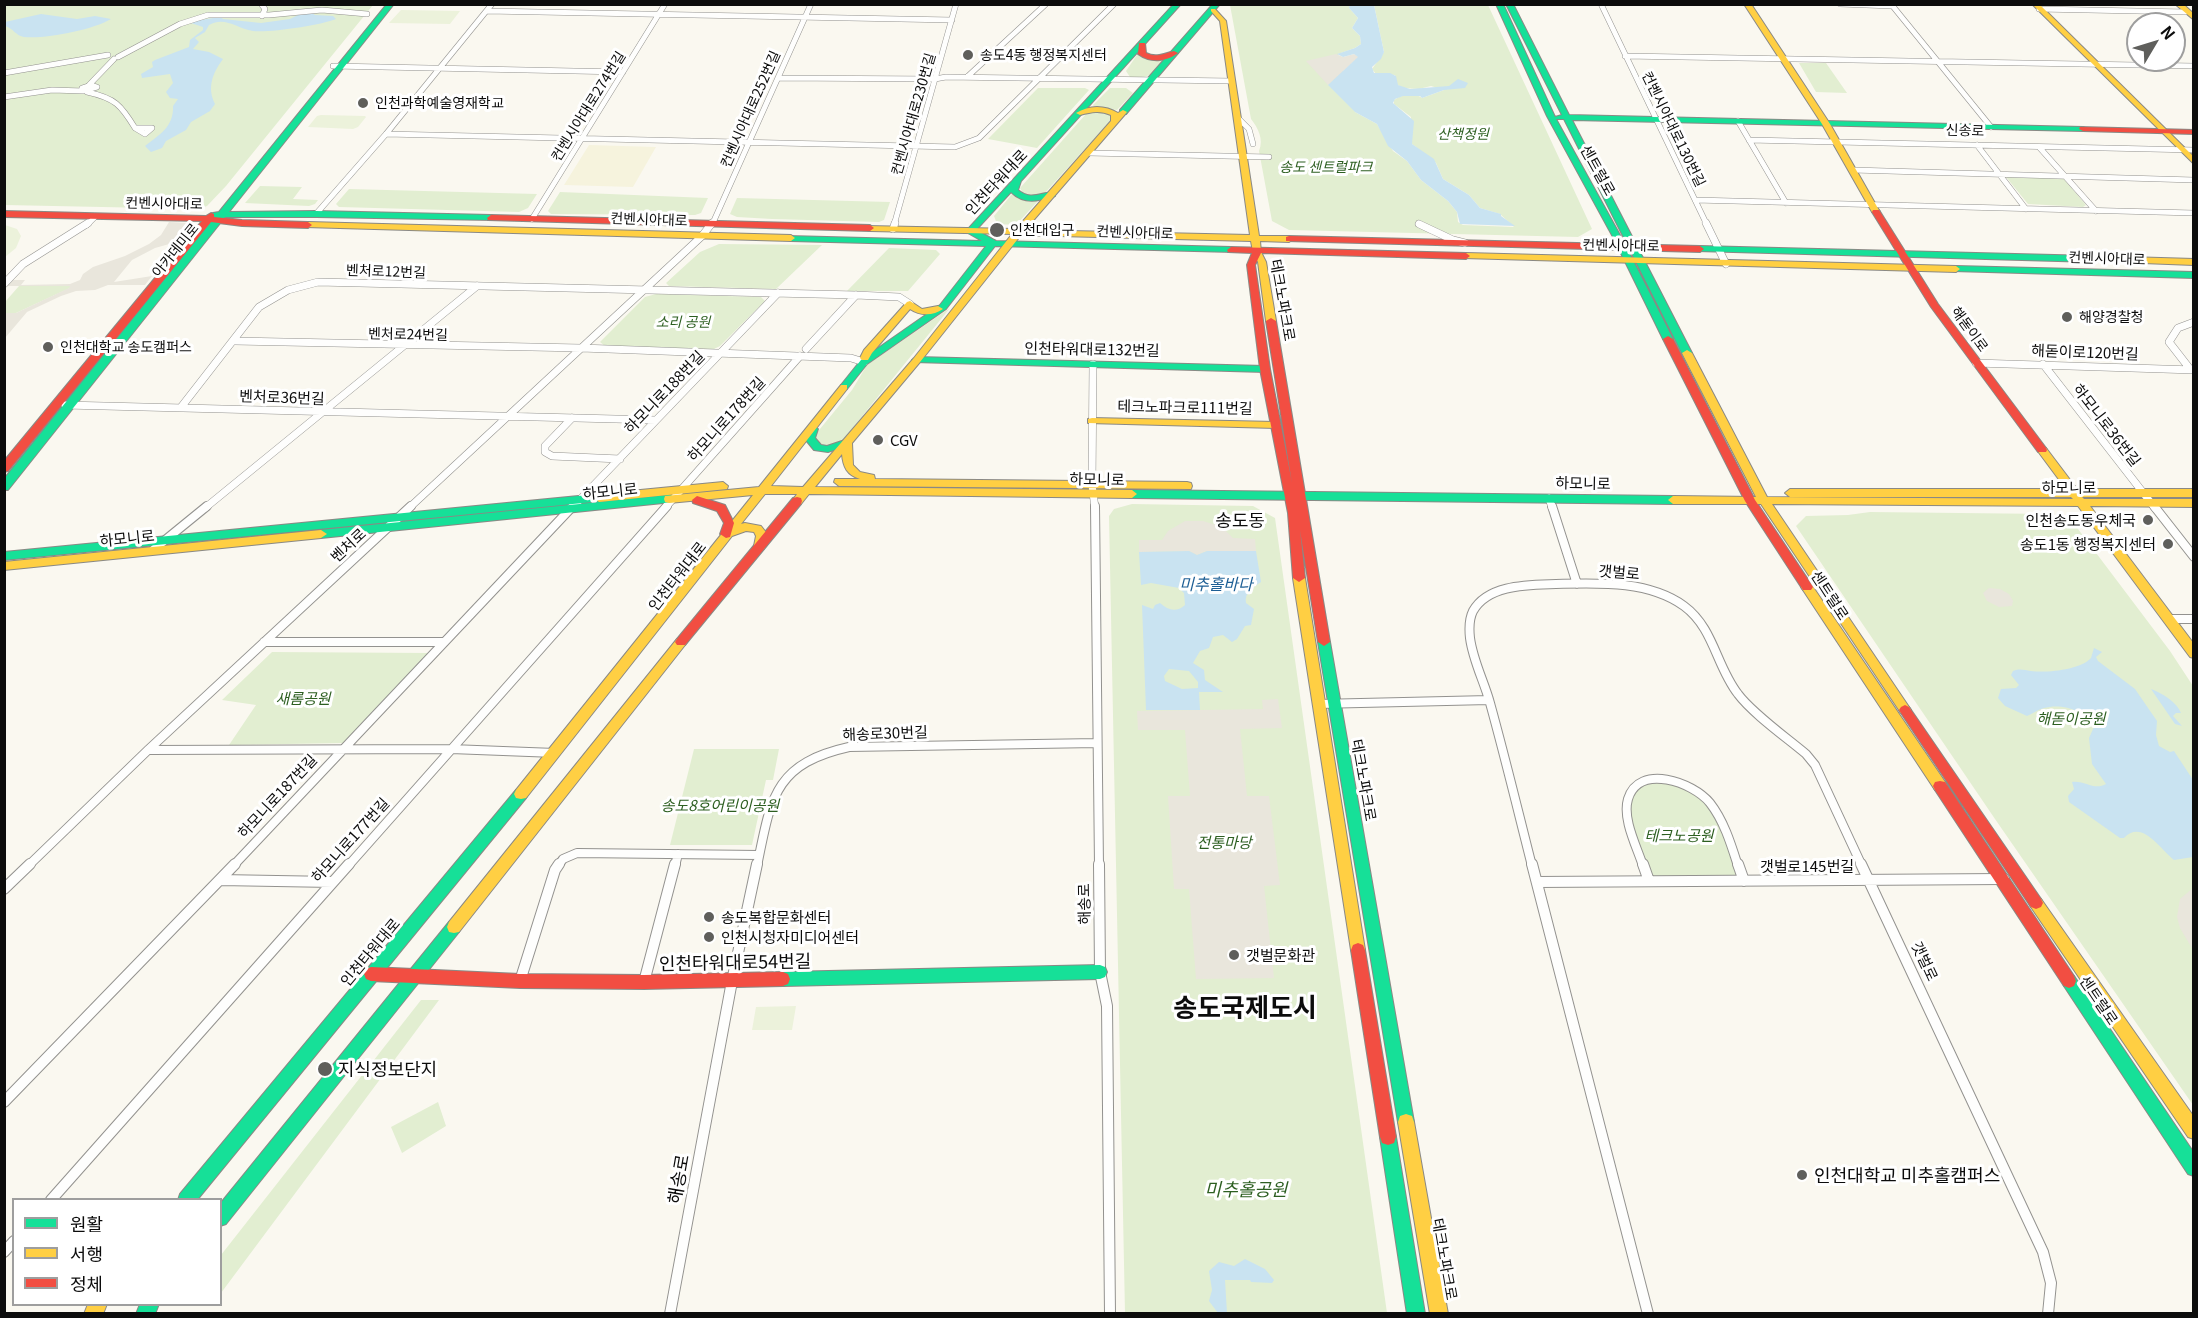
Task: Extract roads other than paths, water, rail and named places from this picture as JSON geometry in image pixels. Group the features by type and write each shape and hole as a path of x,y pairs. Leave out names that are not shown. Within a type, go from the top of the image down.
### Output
{"main road":[{"name":"아카데미로","path":"338,66 383,4"},
{"name":"아카데미로","path":"4,469 391,4"},
{"name":"인천타워대로","path":"188,1198 555,753 864,362 944,307 993,243 970,231 1178,4"},
{"name":"센트럴로","path":"1499,4 1551,117 1628,246 1641,260 1755,497 2193,1131"},
{"name":"해돋이로","path":"1747,4 1826,124 1908,268 2193,654"},
{"path":"222,1216 416,976 583,763 809,486 917,360 1009,243 1215,7"},
{"name":"테크노파크로","path":"1215,7 1225,28 1256,245 1262,262 1280,367 1294,491 1300,585 1416,1314"},
{"path":"2037,7 2193,162"},
{"name":"센트럴로","path":"1515,8 1628,246 1628,260 1755,497 2000,879 2193,1168"},
{"path":"1197,28 1214,22 1225,28"},
{"path":"1142,45 1142,54 1150,58 1163,58 1175,53"},
{"path":"1078,114 1093,109 1108,110 1115,114 1115,123"},
{"path":"1551,117 2193,132"},
{"path":"1017,181 1014,191 1020,197 1038,199 1055,192"},
{"name":"컨벤시아대로","path":"4,212 215,217 253,224 702,236 769,231 893,229 970,231 1726,264 2193,275"},
{"name":"컨벤시아대로","path":"4,212 95,216 215,217 262,213 712,224 769,231 993,243 1256,245 1466,243 2193,262"},
{"path":"253,224 250,221 251,218 262,213"},
{"name":"아카데미로","path":"4,487 215,217"},
{"name":"테크노파크로","path":"1256,245 1251,265 1265,369 1276,425 1294,491 1336,705 1439,1314"},
{"path":"1835,253 1851,255 1858,261 1856,265 1845,266"},
{"path":"1966,256 1949,261 1954,265 1974,270"},
{"path":"864,362 867,351 909,308 927,312 944,307"},
{"name":"인천타워대로132번길","path":"917,360 1265,369"},
{"name":"테크노파크로111번길","path":"1092,420 1276,425"},
{"path":"816,423 810,439 818,448 834,448 849,440"},
{"path":"849,440 845,462 849,468 860,476 879,482"},
{"name":"하모니로","path":"809,486 879,482 1093,489"},
{"name":"하모니로","path":"4,556 398,517 767,486 1755,497"},
{"name":"하모니로","path":"1294,491 1549,498 2147,498 2193,493"},
{"path":"684,494 721,508 729,523 727,536"},
{"name":"하모니로","path":"4,566 570,511 672,500 684,494"},
{"name":"하모니로","path":"2147,498 2193,503"},
{"path":"727,536 745,526 755,528 762,535 760,546"},
{"name":"인천타워대로54번길","path":"371,974 520,981 644,982 1100,972"}],"street":[{"path":"261,4 265,9 262,15"},
{"path":"316,214 386,134 492,4"},
{"name":"컨벤시아대로274번길","path":"532,219 665,4"},
{"name":"컨벤시아대로252번길","path":"712,224 811,4"},
{"name":"컨벤시아대로230번길","path":"893,229 956,4"},
{"path":"967,77 1046,4"},
{"path":"386,134 955,147 978,138 1114,4"},
{"name":"컨벤시아대로130번길","path":"1601,4 1726,264"},
{"path":"1840,4 1891,5 1991,127"},
{"path":"102,94 96,84 99,71 110,59 185,21 201,16 262,15 324,8 343,7 367,14 324,8"},
{"path":"336,11 343,7"},
{"path":"2037,7 2186,12"},
{"path":"487,11 952,20"},
{"path":"1625,56 2193,66"},
{"path":"4,73 96,58 110,59"},
{"path":"338,66 623,72"},
{"path":"778,78 935,79 967,77 1107,83"},
{"path":"935,79 946,82 1032,84 1233,83"},
{"path":"4,97 35,91 85,89 96,84"},
{"path":"85,89 102,94 124,110 134,128"},
{"path":"1238,118 1249,129 1253,144"},
{"path":"1738,121 1786,203"},
{"name":"신송로","path":"1749,140 2193,150"},
{"path":"1977,145 2026,209"},
{"path":"2039,147 2096,211"},
{"path":"1089,153 1269,157"},
{"path":"1852,170 2193,180"},
{"path":"1695,200 2193,213"},
{"path":"4,284 23,264 82,229 95,216"},
{"name":"벤처로","path":"4,889 148,750 702,236 712,224"},
{"path":"1419,224 1453,240 1466,243"},
{"name":"벤처로12번길","path":"182,406 235,341 255,312 266,302 288,290 306,284 329,282 856,295 899,297 909,308"},
{"path":"153,550 477,286"},
{"name":"하모니로188번길","path":"570,511 778,293"},
{"path":"806,349 856,295"},
{"path":"2192,370 2169,342 2178,328 2193,322"},
{"name":"벤처로24번길","path":"235,341 581,348 851,358 864,362"},
{"name":"하모니로178번길","path":"684,494 800,356"},
{"name":"해돋이로120번길","path":"1976,363 2192,370"},
{"name":"해송로","path":"1093,364 1100,972 1107,1006 1110,1314"},
{"name":"하모니로36번길","path":"2043,364 2147,498"},
{"name":"벤처로36번길","path":"56,405 182,406 322,412 655,420"},
{"path":"572,418 545,446 544,452 552,456 620,459"},
{"path":"1549,498 1577,584"},
{"path":"2147,498 2193,556"},
{"name":"하모니로177번길","path":"53,1198 672,500"},
{"name":"하모니로187번길","path":"4,1102 570,511"},
{"name":"갯벌로","path":"1648,1314 1489,700 1468,635 1470,619 1476,606 1492,593 1510,588 1577,584 1627,586 1648,590 1680,603 1698,618 1709,636 1731,686 1739,696 1806,754 1815,765 2043,1252 2051,1273 2051,1305 2048,1314"},
{"path":"2168,619 2193,619"},
{"path":"264,642 443,642"},
{"path":"1318,704 1489,700"},
{"name":"해송로30번길","path":"732,981 773,794 789,772 824,752 849,747 1097,743"},
{"path":"148,750 451,749 555,753"},
{"name":"갯벌로145번길","path":"1649,882 1626,811 1627,798 1640,784 1660,779 1682,782 1697,789 1708,800 1716,811 1744,881"},
{"path":"520,981 555,870 563,860 577,853 759,855"},
{"path":"644,982 678,854"},
{"name":"갯벌로145번길","path":"1537,882 2018,878"},
{"path":"220,879 333,882"},
{"name":"해송로","path":"670,1314 732,981"}],"water":[{"path":"1350,4 1374,5 1384,52 1381,59 1372,67 1374,73 1390,73 1396,76 1398,85 1410,89 1449,86 1458,79 1468,83 1465,88 1444,90 1422,98 1403,96 1395,99 1393,103 1414,121 1412,144 1434,159 1443,179 1469,195 1480,208 1501,214 1515,226 1460,224 1457,212 1448,201 1421,180 1407,161 1388,146 1377,124 1355,112 1328,85 1358,57 1354,54 1343,57 1337,54 1361,44 1360,36 1352,28 1358,18 1349,8"},
{"path":"310,12 315,15 333,16 336,19 283,30 253,31 225,22 209,25 205,32 195,38 199,42 193,49 209,52 223,59 212,81 211,92 215,104 210,111 191,122 186,130 166,141 162,148 151,152 145,146 168,125 173,106 178,99 170,98 166,92 173,83 170,74 142,78 141,74 153,67 152,62 155,60 189,47 190,40 203,30 203,27 188,22 220,17 261,23 290,19"},
{"path":"41,14 77,19 95,16 111,19 81,30 45,37 24,37 5,26 5,22"},
{"name":"미추홀바다","path":"1189,551 1197,555 1207,551 1256,551 1261,582 1246,596 1246,603 1254,609 1251,625 1245,626 1237,639 1232,642 1223,635 1213,637 1209,648 1200,651 1193,663 1204,670 1205,680 1223,692 1199,692 1200,710 1146,710 1142,605 1153,609 1160,603 1175,610 1185,605 1184,593 1179,588 1151,583 1141,585 1139,552","holes":["1169,669 1189,671 1198,682 1198,688 1182,689 1165,681 1164,676"]},
{"path":"2094,648 2102,652 2096,657 2098,661 2135,689 2157,721 2156,735 2159,746 2170,752 2174,751 2193,780 2193,857 2174,860 2150,838 2137,832 2120,838 2069,802 2068,796 2074,789 2072,782 2093,786 2106,784 2092,764 2089,738 2094,727 2085,716 2072,709 2058,706 2044,708 2027,716 2005,706 1998,698 2001,689 2016,688 2019,685 2011,675 2013,671 2020,669 2046,672 2071,668 2091,658"},
{"path":"2151,689 2164,695 2176,705 2181,713 2173,716 2182,726 2175,724"},
{"path":"1245,1259 1265,1269 1274,1280 1272,1283 1225,1280 1227,1313 1218,1313 1209,1301 1212,1290 1209,1271 1219,1262 1234,1266"}],"place":[{"name":"송도4동 행정복지센터","path":"968,55"},
{"name":"인천과학예술영재학교","path":"363,103"},
{"name":"인천대입구","path":"997,230"},
{"name":"해양경찰청","path":"2067,317"},
{"name":"인천대학교 송도캠퍼스","path":"48,347"},
{"name":"CGV","path":"878,440"},
{"name":"인천송도동우체국","path":"2148,520"},
{"name":"송도1동 행정복지센터","path":"2168,544"},
{"name":"송도복합문화센터","path":"709,917"},
{"name":"인천시청자미디어센터","path":"709,937"},
{"name":"갯벌문화관","path":"1234,955"},
{"name":"지식정보단지","path":"325,1069"},
{"name":"인천대학교 미추홀캠퍼스","path":"1802,1175"}],"district":[{"name":"송도동","path":"1240,520"},
{"name":"송도국제도시","path":"1245,1007"}],"park label":[{"name":"산책정원","path":"1463,134"},
{"name":"송도 센트럴파크","path":"1326,167"},
{"name":"소리 공원","path":"683,322"},
{"name":"새롬공원","path":"303,698"},
{"name":"해돋이공원","path":"2071,718"},
{"name":"송도8호어린이공원","path":"720,805"},
{"name":"테크노공원","path":"1679,835"},
{"name":"전통마당","path":"1224,842"},
{"name":"미추홀공원","path":"1246,1189"}]}
